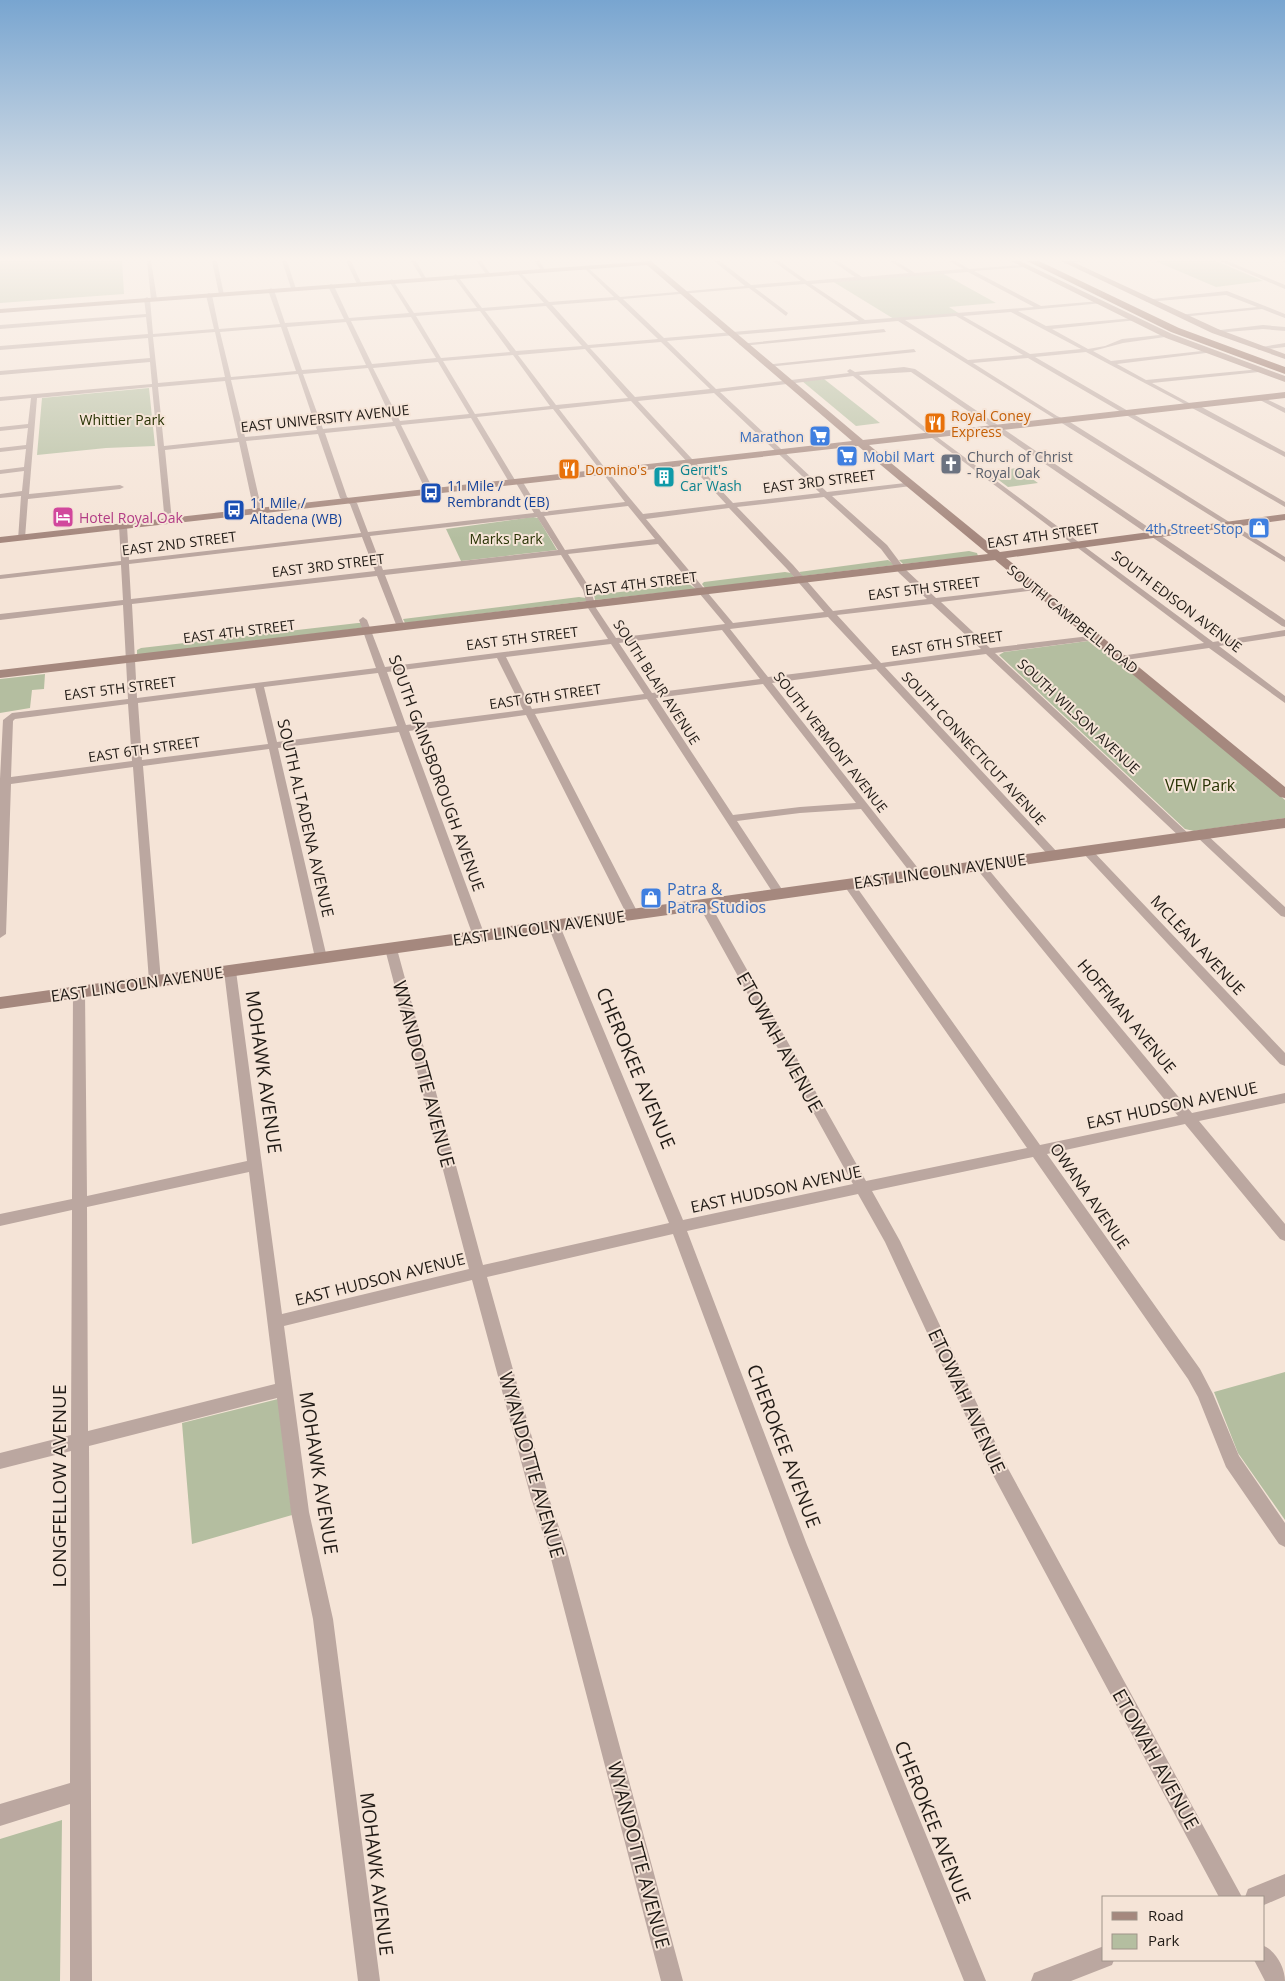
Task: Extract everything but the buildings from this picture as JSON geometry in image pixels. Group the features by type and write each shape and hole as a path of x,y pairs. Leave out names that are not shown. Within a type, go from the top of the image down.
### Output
{"highway":[{"path":"1237,353 1285,371"},
{"path":"1258,353 1285,364"}],"street":[{"path":"151,353 168,521"},
{"path":"222,353 258,510"},
{"path":"293,353 344,498 353,503 399,621"},
{"path":"364,353 430,491"},
{"name":"SOUTH BLAIR AVENUE","path":"436,353 473,416 563,552 589,599 649,696 778,894"},
{"path":"0,399 508,353"},
{"name":"SOUTH VERMONT AVENUE","path":"514,353 603,472 698,586 766,680 917,874"},
{"name":"SOUTH CONNECTICUT AVENUE","path":"593,353 689,462 796,574 1054,855"},
{"name":"SOUTH WILSON AVENUE","path":"677,353 780,452 884,547 902,571 934,601 1194,836 1285,913"},
{"name":"SOUTH CAMPBELL ROAD","path":"753,353 1285,794"},
{"path":"767,365 880,353"},
{"path":"954,353 1285,560"},
{"path":"1025,353 1285,506"},
{"path":"968,362 1053,353"},
{"path":"1092,353 1285,455"},
{"path":"1110,363 1188,353"},
{"path":"1215,353 1285,378"},
{"path":"0,373 152,360"},
{"name":"EAST UNIVERSITY AVENUE","path":"161,448 716,390 788,382 851,372 910,369 997,427"},
{"path":"1145,382 1260,370"},
{"name":"SOUTH EDISON AVENUE","path":"851,372 1285,700"},
{"path":"0,540 1285,395"},
{"path":"21,538 34,396"},
{"path":"1260,398 1285,411"},
{"path":"0,429 31,426"},
{"path":"997,427 1285,624"},
{"path":"0,450 29,447"},
{"path":"0,472 27,469"},
{"name":"EAST 3RD STREET","path":"640,517 911,484"},
{"path":"0,496 120,487"},
{"name":"EAST 2ND STREET","path":"0,577 630,504"},
{"name":"EAST 4TH STREET","path":"972,554 986,547 1285,506"},
{"name":"EAST 4TH STREET","path":"0,674 130,653 972,554 997,556 1285,517"},
{"path":"123,526 132,700 155,981"},
{"name":"EAST 3RD STREET","path":"0,617 660,541"},
{"path":"1006,544 1003,546 1004,550 1017,553"},
{"name":"EAST 5TH STREET","path":"3,782 8,720 12,716 1036,588"},
{"name":"SOUTH GAINSBOROUGH AVENUE","path":"365,625 479,936"},
{"path":"1121,659 1285,632"},
{"name":"EAST 6TH STREET","path":"3,782 1095,637"},
{"name":"EAST 4TH STREET","path":"0,662 130,653"},
{"path":"500,654 633,915"},
{"name":"SOUTH ALTADENA AVENUE","path":"259,684 321,958"},
{"path":"0,934 3,782"},
{"path":"730,819 800,810 865,806"},
{"name":"EAST LINCOLN AVENUE","path":"0,1003 1285,823"},
{"name":"MCLEAN AVENUE","path":"1087,851 1285,1061"},
{"name":"HOFFMAN AVENUE","path":"980,866 1285,1235"},
{"name":"OWANA AVENUE","path":"849,884 1194,1374 1205,1394 1232,1461 1285,1538"},
{"name":"ETOWAH AVENUE","path":"704,904 892,1241 999,1469 1230,1896"},
{"name":"CHEROKEE AVENUE","path":"554,926 678,1227 798,1545 974,1981"},
{"name":"WYANDOTTE AVENUE","path":"390,948 540,1498 563,1570 672,1981"},
{"name":"MOHAWK AVENUE","path":"230,971 302,1519 323,1620 369,1981"},
{"name":"LONGFELLOW AVENUE","path":"79,992 81,1202 80,1981"},
{"name":"EAST HUDSON AVENUE","path":"275,1322 588,1246 1038,1152 1285,1098"},
{"path":"0,1220 255,1165"},
{"path":"0,1461 284,1389"},
{"path":"0,1815 80,1791"},
{"path":"1258,1896 1285,1885"},
{"path":"1042,1981 1102,1958"},
{"path":"1265,1959 1277,1981"}],"green space":[{"path":"824,379 880,423 856,426 802,381"},
{"name":"Whittier Park","path":"149,388 155,446 106,448 37,455 42,398"},
{"path":"1017,468 1038,483 1008,487 988,472"},
{"name":"Marks Park","path":"533,517 538,518 557,550 461,561 446,529"},
{"path":"969,551 977,553 978,556 903,564 899,560"},
{"path":"888,560 895,565 802,576 799,572"},
{"path":"785,572 791,573 794,577 705,588 702,584 704,582"},
{"path":"689,584 696,589 595,600 594,595"},
{"path":"579,597 586,598 587,601 405,623 403,619"},
{"path":"361,623 362,628 137,655 137,650 141,648"},
{"name":"VFW Park","path":"1088,641 1094,642 1285,800 1285,818 1194,831 1185,829 999,655 1004,652"},
{"path":"45,674 44,689 32,690 30,708 0,713 0,679"},
{"path":"1285,1372 1285,1520 1238,1453 1214,1392"},
{"path":"278,1399 292,1515 192,1544 182,1423"},
{"path":"62,1820 60,1981 0,1981 0,1839"}],"place":[{"name":"Royal Coney Express","path":"935,423"},
{"name":"Marathon","path":"820,436"},
{"name":"Mobil Mart","path":"847,456"},
{"name":"Church of Christ - Royal Oak","path":"951,464"},
{"name":"Domino's","path":"569,469"},
{"name":"Gerrit's Car Wash","path":"664,477"},
{"name":"11 Mile / Rembrandt (EB)","path":"431,493"},
{"name":"11 Mile / Altadena (WB)","path":"234,510"},
{"name":"Hotel Royal Oak","path":"63,517"},
{"name":"4th Street Stop","path":"1259,528"},
{"name":"Patra & Patra Studios","path":"651,898"}]}
